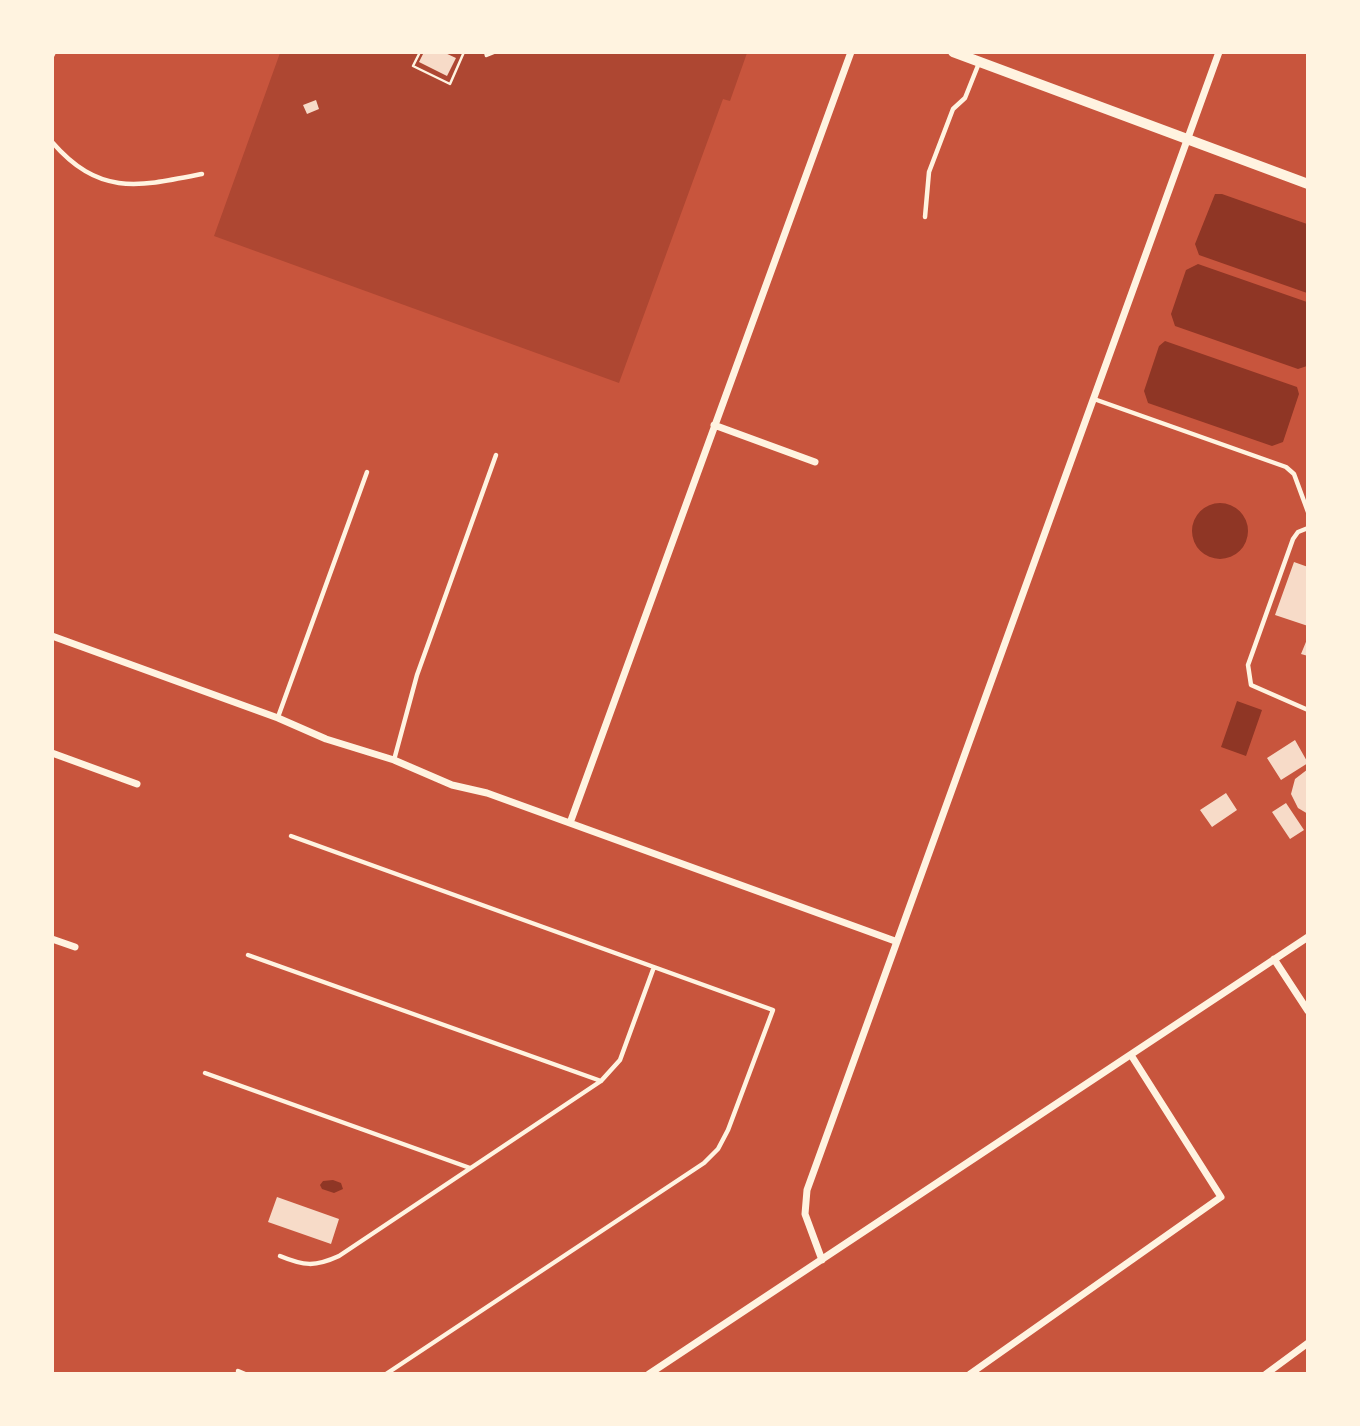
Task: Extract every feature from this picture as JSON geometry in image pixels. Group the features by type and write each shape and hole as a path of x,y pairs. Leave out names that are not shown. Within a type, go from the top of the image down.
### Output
{"street":[{"path":"570,823 851,52"},
{"path":"953,52 1307,184"},
{"path":"982,63 988,52"},
{"path":"822,1260 805,1214 807,1190 1219,52"},
{"path":"713,425 815,462"},
{"path":"52,636 278,718 326,740 394,760 452,785 487,793 895,941"},
{"path":"52,753 137,784"},
{"path":"649,1374 1307,937"},
{"path":"52,939 75,947"},
{"path":"1274,959 1307,1011"},
{"path":"970,1374 1221,1197 1131,1055"},
{"path":"1266,1374 1307,1343"}],"lane":[{"path":"925,216 929,172 953,109 965,99 982,63"},
{"path":"52,142 71,164 100,180 125,185 149,185 202,174"},
{"path":"1093,398 1286,467 1294,474 1307,512"},
{"path":"394,760 417,675 496,455"},
{"path":"278,718 367,472"},
{"path":"1307,528 1298,532 1293,540 1248,665 1248,677 1251,685 1307,710"},
{"path":"291,836 773,1010 718,1149 704,1163 386,1374"},
{"path":"248,955 601,1081"},
{"path":"280,1256 303,1266 318,1265 339,1256 601,1081 620,1059 654,967"},
{"path":"205,1073 471,1168"},
{"path":"238,1371 244,1374"}],"path":[{"path":"420,52 413,66 450,84 464,52"},
{"path":"485,52 486,56 496,52"}],"shaded area":[{"path":"280,53 747,53 730,101 723,99 619,383 214,236"},
{"path":"1215,194 1222,194 1307,224 1307,293 1199,255 1195,244"},
{"path":"1198,264 1307,302 1307,366 1298,369 1175,326 1171,314 1186,270"},
{"path":"1165,341 1297,387 1299,394 1283,442 1272,446 1148,403 1144,391 1159,346"},
{"path":"1215,503 1225,503 1240,511 1246,520 1246,542 1240,551 1225,559 1215,559 1197,547 1192,536 1192,526 1204,508"},
{"path":"1237,701 1262,710 1246,756 1221,747"},
{"path":"323,1181 341,1183 343,1189 334,1193 322,1189 320,1185"}],"building":[{"path":"424,52 443,52 456,58 447,76 419,62"},
{"path":"316,100 319,109 307,114 303,105"},
{"path":"1294,562 1308,567 1308,626 1275,615"},
{"path":"1308,637 1308,656 1301,654"},
{"path":"1295,740 1308,763 1281,780 1267,758"},
{"path":"1308,769 1308,814 1298,808 1291,794 1295,779"},
{"path":"1226,793 1237,810 1212,827 1200,810"},
{"path":"1286,803 1304,830 1290,839 1272,812"},
{"path":"277,1197 339,1219 331,1244 268,1222"}]}
